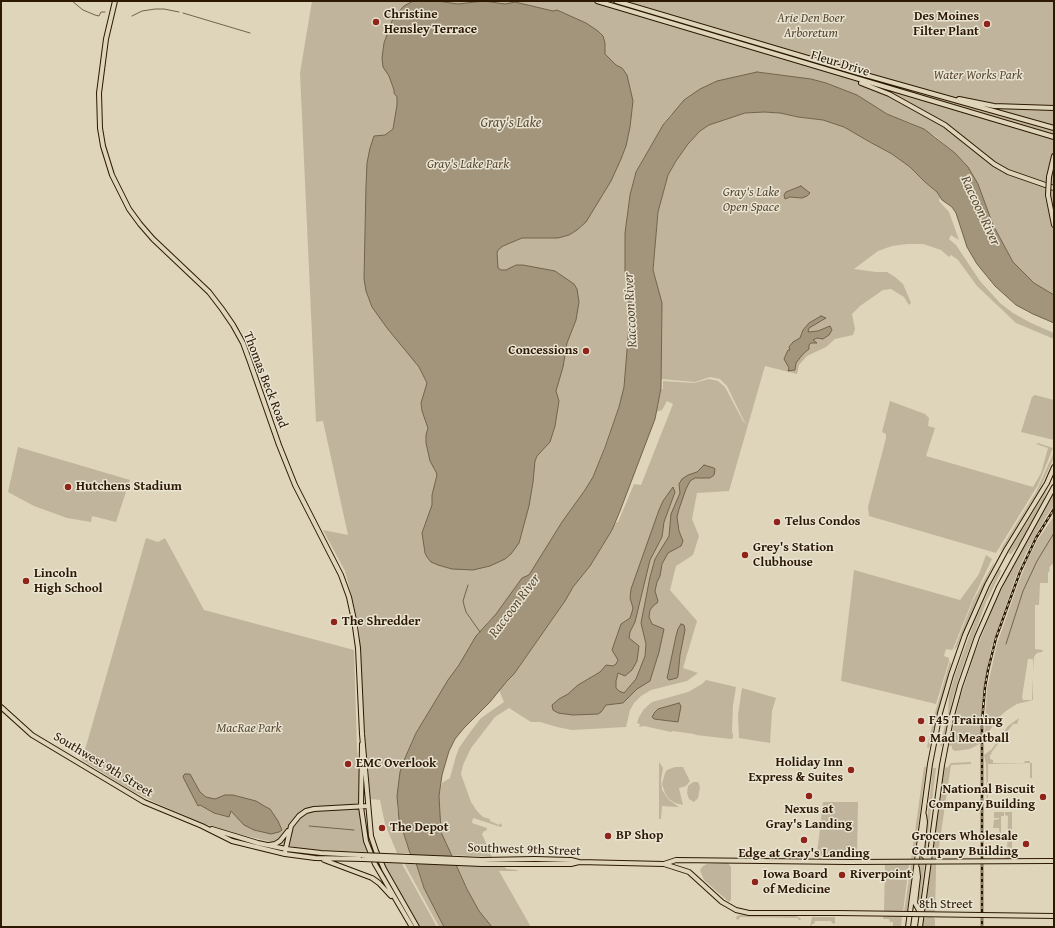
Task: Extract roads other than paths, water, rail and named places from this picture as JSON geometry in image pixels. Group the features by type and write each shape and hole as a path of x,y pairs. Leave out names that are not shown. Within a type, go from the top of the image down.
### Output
{"main road":[{"name":"Thomas Beck Road","path":"115,1 106,39 99,93 99,118 103,146 112,175 129,209 140,224 217,302 233,325 243,343 283,456 295,485 341,575 349,597 358,648 362,734 370,830 376,851 384,869 417,927"},
{"name":"Fleur Drive","path":"597,1 1054,137"},
{"name":"Fleur Drive","path":"616,1 924,92 1054,128"},
{"path":"825,70 883,91 897,98 945,125 998,167 1016,176 1054,188"},
{"path":"924,92 994,106 1054,108"},
{"path":"1054,156 1049,177 1048,195 1054,225"},
{"path":"908,927 930,764 940,713 951,675 965,635 996,567 1041,492 1054,467"},
{"path":"920,927 943,758 951,719 963,675 977,636 999,587 1054,487"},
{"name":"Southwest 9th Street","path":"1,707 32,734 132,795 164,811 202,826 285,852 321,853 362,857 536,862 571,860 579,862 664,864 676,860 848,862 1054,861"},
{"name":"Thomas Beck Road","path":"362,734 361,806 363,829 374,864 398,904"},
{"path":"258,843 267,845 275,844 284,838 294,820 310,810 368,806"},
{"path":"923,812 925,822 922,851 928,860"},
{"name":"Southwest 9th Street","path":"202,826 232,841 320,859 362,857"},
{"path":"285,852 289,829"},
{"path":"320,859 372,878 379,883 398,904 412,927"},
{"name":"8th Street","path":"664,864 689,872 722,902 736,910 749,913 1054,916"},
{"path":"916,865 918,877 915,903 921,914"}],"water":[{"name":"Gray's Lake","path":"413,1 437,1 458,4 484,1 505,4 515,2 553,11 557,10 586,23 603,36 605,43 605,54 616,65 622,68 627,75 633,101 630,127 626,146 621,159 611,181 586,222 569,235 558,238 522,238 503,246 498,250 498,268 501,270 506,270 516,265 523,265 555,271 574,284 577,289 579,302 576,320 567,343 563,367 556,391 559,401 555,426 550,442 537,456 535,461 529,506 519,543 511,554 505,559 490,566 473,570 452,569 438,565 431,562 425,553 422,533 432,505 432,495 437,475 430,461 426,443 428,428 421,403 427,383 419,367 372,307 366,291 364,279 367,163 374,136 385,135 393,129 397,105 397,97 394,93 389,76 383,67 382,58 384,43 393,18 404,6"},
{"name":"Raccoon River","path":"757,72 811,79 857,95 887,114 924,129 955,153 968,167 978,184 993,225 1013,262 1034,283 1054,295 1054,323 1016,305 995,286 977,264 967,247 956,213 952,207 942,200 937,192 910,167 892,154 844,127 823,120 764,112 745,113 709,125 700,131 688,144 668,175 658,212 653,270 662,303 661,388 655,419 620,511 612,530 590,566 573,587 565,601 514,674 490,702 464,728 455,739 449,751 442,775 439,796 441,832 467,889 479,911 492,927 444,927 424,888 416,863 410,853 399,819 397,796 400,772 405,758 416,733 476,636 496,614 522,578 529,575 562,522 585,490 593,477 605,447 619,407 624,387 629,326 629,302 625,271 625,233 630,195 636,172 663,125 684,100 700,89 717,81"},
{"path":"801,186 810,193 807,196 802,198 790,197 785,199 784,195 786,192"},
{"path":"821,316 826,318 809,328 808,332 818,331 830,326 832,330 829,335 823,339 817,338 813,340 817,343 811,343 809,345 809,349 796,363 795,370 788,371 789,368 784,359 788,350 790,350 789,347 793,342 800,338 803,330 809,323"},
{"path":"704,465 715,469 714,475 710,478 695,478 690,481 686,489 677,517 679,531 683,541 681,546 668,553 662,564 655,591 658,601 650,610 649,617 652,624 664,629 650,681 637,689 623,703 606,705 598,714 573,715 558,713 553,710 552,705 578,685 600,672 606,665 613,666 616,664 618,660 612,650 621,624 630,618 632,612 633,608 630,598 631,589 659,510 663,501 673,487 675,492 664,522 662,537 650,560 635,622 630,632 629,638 639,646 637,661 632,670 625,676 618,673 616,688 624,693 636,679 645,656 646,644 641,623 655,559 669,536 671,514 680,493 679,484 682,479 697,472"},
{"path":"681,624 684,625 685,630 678,676 677,678 669,680 667,678 676,636"},
{"path":"679,703 681,706 678,722 654,719 652,717 658,709"},
{"path":"185,774 190,774 200,792 206,797 215,799 225,795 233,795 256,801 270,809 282,830 271,834 254,830 244,825 231,811 229,817 214,813 200,805 198,806 184,779 183,776"}],"waterway":[{"path":"72,1 83,10 95,15 99,16 101,12 105,12"},
{"path":"132,16 142,11 155,9 179,12"},
{"path":"183,13 250,33"},
{"path":"1006,644 1023,591 1037,561 1054,533"},
{"name":"Raccoon River","path":"468,585 463,601 464,605 466,612 480,632"},
{"path":"309,826 354,830"}],"railway":[{"path":"982,927 982,722 985,687 996,638 1020,572 1036,538 1054,509"}],"place":[{"name":"Christine Hensley Terrace","path":"376,22"},
{"name":"Des Moines Filter Plant","path":"987,24"},
{"name":"Concessions","path":"586,351"},
{"name":"Hutchens Stadium","path":"68,487"},
{"name":"Telus Condos","path":"777,522"},
{"name":"Grey's Station Clubhouse","path":"745,555"},
{"name":"Lincoln High School","path":"26,581"},
{"name":"The Shredder","path":"334,622"},
{"name":"F45 Training","path":"921,721"},
{"name":"Mad Meatball","path":"922,739"},
{"name":"EMC Overlook","path":"348,764"},
{"name":"Holiday Inn Express & Suites","path":"851,770"},
{"name":"Nexus at Gray's Landing","path":"809,796"},
{"name":"National Biscuit Company Building","path":"1043,797"},
{"name":"The Depot","path":"382,828"},
{"name":"BP Shop","path":"608,836"},
{"name":"Edge at Gray's Landing","path":"804,840"},
{"name":"Grocers Wholesale Company Building","path":"1026,844"},
{"name":"Riverpoint","path":"842,875"},
{"name":"Iowa Board of Medicine","path":"755,882"}],"park label":[{"name":"Arie Den Boer Arboretum","path":"811,26"},
{"name":"Water Works Park","path":"978,76"},
{"name":"Gray's Lake Park","path":"468,165"},
{"name":"Gray's Lake Open Space","path":"751,200"},
{"name":"MacRae Park","path":"249,729"}]}
